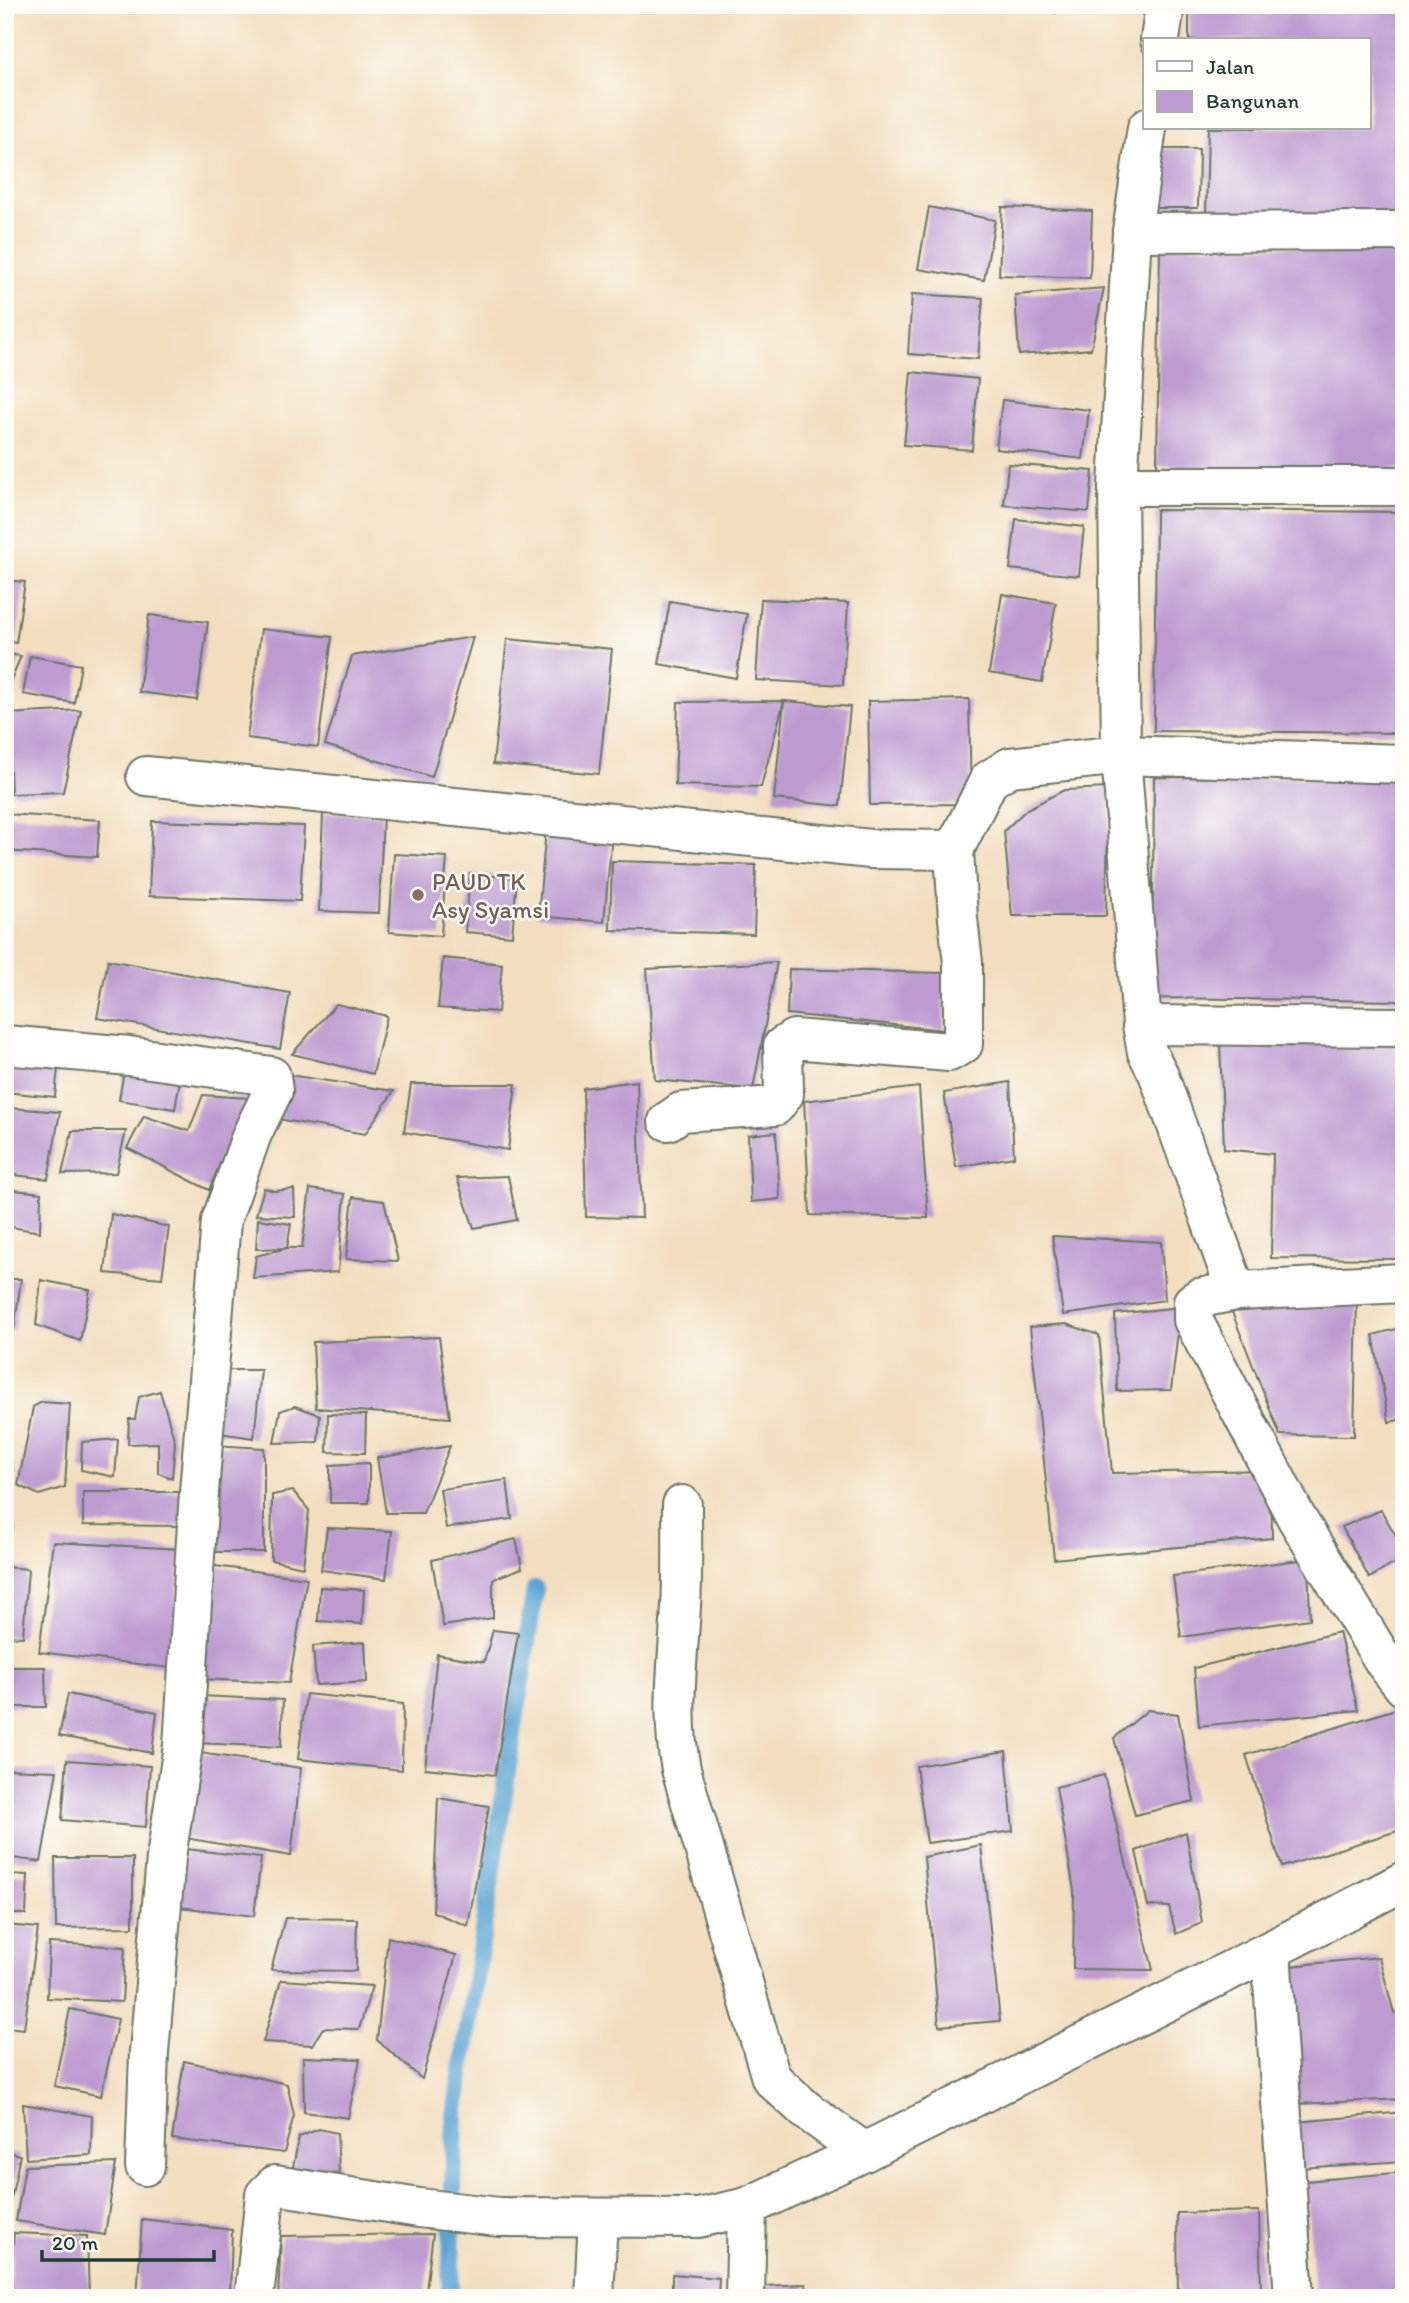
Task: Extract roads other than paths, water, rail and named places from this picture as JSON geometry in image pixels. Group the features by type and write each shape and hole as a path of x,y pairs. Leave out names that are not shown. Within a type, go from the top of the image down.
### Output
{"street":[{"path":"1160,38 1165,5"},
{"path":"1147,130 1132,232 1118,486 1122,755 1142,1025 1147,1052 1162,1086 1218,1294"},
{"path":"1132,232 1404,232"},
{"path":"1118,486 1404,486"},
{"path":"668,1121 681,1112 775,1106 784,1094 783,1046 794,1039 950,1052 963,1044 963,962 954,850 989,780 1010,767 1122,755 1404,764"},
{"path":"146,776 872,849 954,850"},
{"path":"1142,1025 1404,1027"},
{"path":"5,1045 129,1056 271,1076 273,1091 252,1134 222,1221 199,1492 183,1746 166,1858 149,2052 145,2166"},
{"path":"1404,1283 1218,1294 1194,1302 1193,1320 1296,1517 1385,1663 1404,1687"},
{"path":"682,1504 682,1590 675,1720 681,1769 771,2078 806,2110 864,2152"},
{"path":"254,2298 265,2195 275,2185 419,2208 499,2217 698,2218 747,2207 864,2152 1404,1881"},
{"path":"1271,1950 1294,2298"},
{"path":"745,2298 747,2207"},
{"path":"594,2298 598,2218"}],"waterway":[{"path":"450,2298 455,2115 535,1589"}],"place":[{"name":"PAUD TK Asy Syamsi","path":"418,895"}]}
